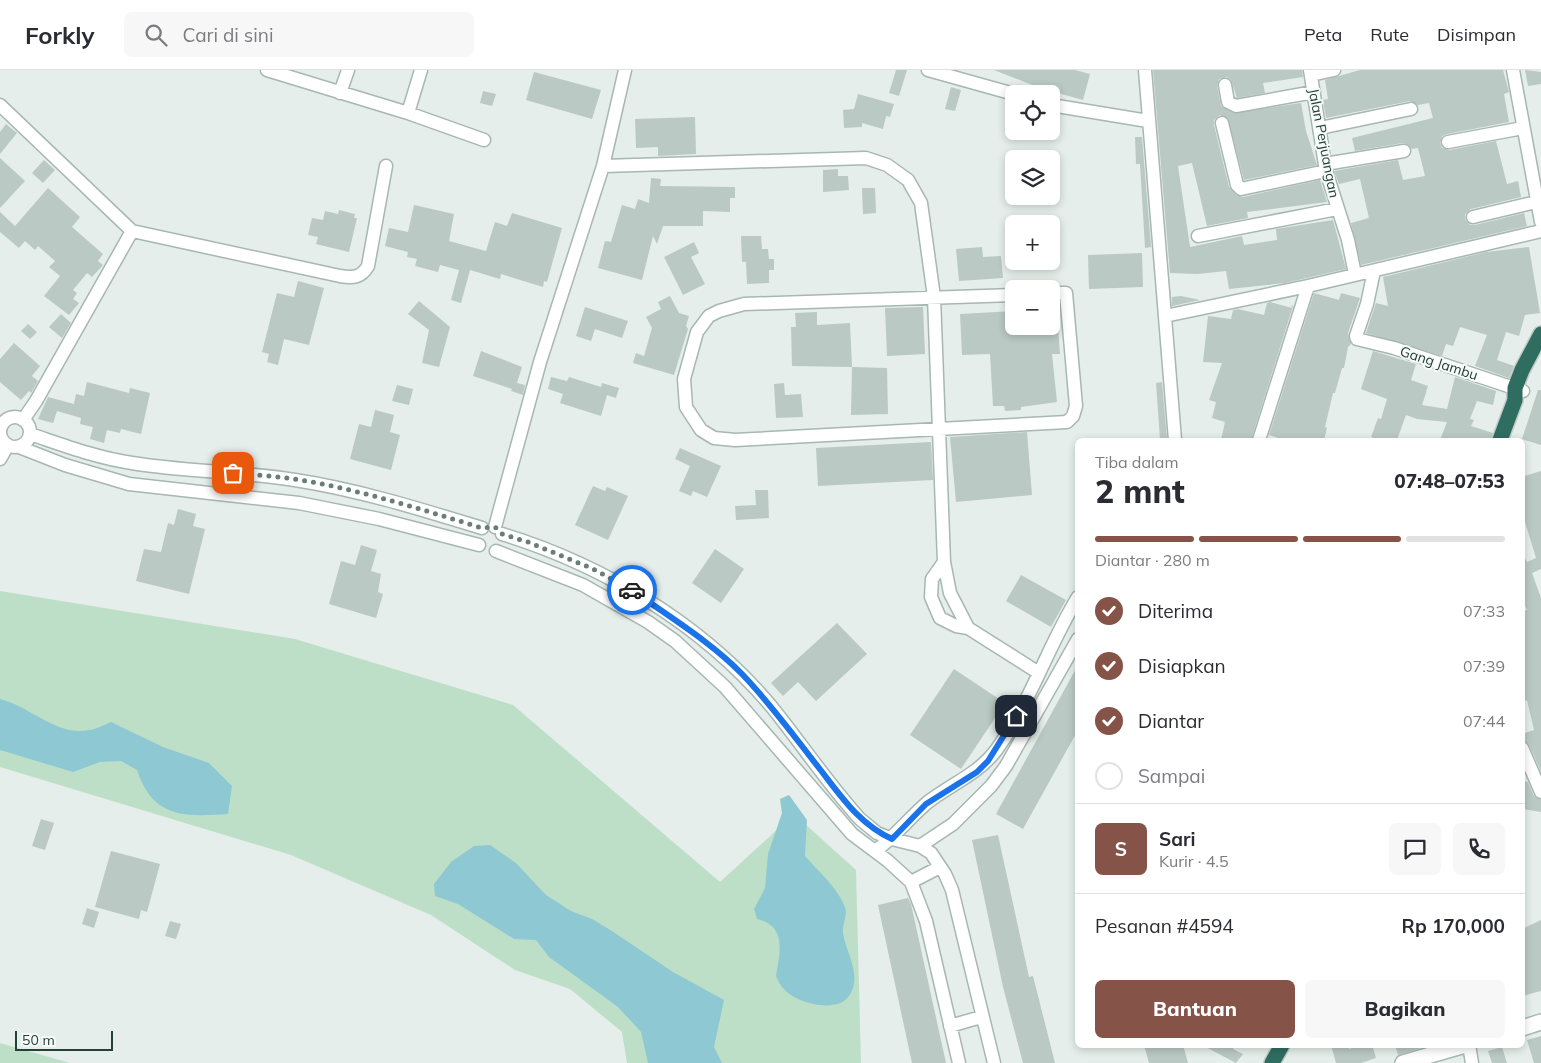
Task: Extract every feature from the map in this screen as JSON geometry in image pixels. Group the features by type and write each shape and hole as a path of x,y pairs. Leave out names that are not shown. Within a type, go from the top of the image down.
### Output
{"highway":[{"path":"1501,438 1518,393 1532,348 1541,334"},
{"path":"1518,393 1541,351"},
{"path":"1272,1063 1280,1048"}],"main road":[{"path":"1525,1027 1541,1022"},
{"path":"1404,1063 1455,1048"}],"street":[{"path":"267,70 287,73 340,93 408,113 484,140"},
{"path":"340,93 348,70"},
{"path":"408,113 421,70"},
{"path":"496,551 502,544 493,530 543,353 603,166 625,70"},
{"path":"928,70 1005,91"},
{"path":"1145,70 1175,438"},
{"path":"1311,72 1334,70"},
{"path":"1513,70 1541,221"},
{"name":"Jalan Perjuangan","path":"1311,72 1326,168 1348,240 1355,274"},
{"path":"1225,85 1228,102 1236,106 1314,92"},
{"path":"0,105 132,231 340,276 356,277 365,271 370,261 386,166"},
{"path":"1060,106 1148,121"},
{"path":"1320,128 1410,109"},
{"path":"1222,123 1237,185 1241,189 1404,151"},
{"path":"1448,142 1523,128"},
{"path":"603,166 866,158 887,165 908,180 921,203 934,297 944,562 950,593 968,628"},
{"path":"1473,217 1536,202"},
{"path":"1198,236 1337,209"},
{"path":"23,420 36,401 132,231"},
{"path":"1165,316 1308,286 1541,231"},
{"name":"Gang Jambu","path":"1374,271 1367,304 1356,336 1357,339 1394,348 1518,393"},
{"path":"1259,438 1308,286"},
{"path":"1005,295 744,304 720,310 710,316 697,332 684,379 686,407 701,430 714,438 735,440 1071,420 1076,406 1066,293 1060,293"},
{"path":"0,459 7,441 2,425 3,418 23,420 30,429 30,434 24,444 7,441"},
{"path":"30,434 106,459 134,464 293,479 391,500 528,542 591,568 628,588 708,644 741,673 771,706 860,819 877,833 920,846 931,853 952,890 981,1017 994,1063"},
{"path":"7,441 65,465 129,484 298,503 379,519 479,545 486,552 496,551 583,585 648,622 675,641 725,687 852,834 911,882 926,921 960,1063"},
{"path":"479,545 477,536 493,530"},
{"path":"944,562 932,579 931,597 940,618 956,626 968,628 1039,673"},
{"path":"875,851 892,839 926,804 977,772 988,761 1009,730 1075,603"},
{"path":"920,846 953,824 991,786 1006,766 1075,644"},
{"path":"1525,755 1541,792"},
{"path":"911,882 940,867"},
{"path":"950,1026 981,1017"},
{"path":"1470,1048 1472,1063"}],"green space":[{"path":"0,591 295,639 513,705 720,882 794,814 856,870 861,1063 627,1063 622,1032 570,989 515,970 431,915 291,855 0,767"},
{"path":"0,1043 70,1063 0,1063"}],"water":[{"path":"0,699 66,729 77,731 89,730 111,722 163,747 209,763 232,786 228,814 184,814 161,806 152,798 144,786 137,770 121,761 100,762 73,772 0,750"},
{"path":"789,795 807,820 805,856 833,886 846,910 843,933 852,964 854,981 849,996 835,1004 826,1005 806,1002 797,999 783,988 776,976 780,949 777,934 767,922 757,919 754,909 765,888 768,854 782,813 780,799"},
{"path":"490,845 516,863 546,895 571,911 592,919 673,972 724,1000 714,1047 722,1063 648,1063 641,1032 618,1007 549,957 536,940 514,939 458,904 435,896 434,884 451,862 474,846"}],"building":[{"path":"896,70 907,70 899,96 889,93"},
{"path":"994,70 1075,70 1090,74 1083,100 1060,94 1060,85 1032,85"},
{"path":"1153,70 1302,70 1303,77 1263,83 1265,93 1237,98 1231,80 1227,77 1219,79 1217,86 1221,106 1233,113 1301,103 1306,131 1317,165 1244,180 1228,118 1220,115 1214,120 1214,125 1229,187 1236,195 1243,197 1320,180 1327,202 1247,212 1248,218 1207,226 1192,163 1178,166 1190,247 1242,236 1244,245 1277,240 1276,229 1333,220 1346,269 1285,283 1229,289 1226,271 1198,274 1170,273"},
{"path":"1360,70 1503,70 1509,92 1504,94 1509,122 1447,134 1442,136 1440,143 1442,148 1449,150 1496,141 1507,184 1518,181 1521,197 1471,209 1465,214 1465,219 1470,225 1475,225 1524,213 1527,226 1361,265 1351,223 1369,218 1360,179 1339,184 1334,171 1398,160 1403,180 1425,176 1418,148 1412,149 1403,143 1355,151 1352,138 1433,118 1429,103 1418,105 1410,101 1326,118 1323,100 1328,99 1325,80"},
{"path":"1525,70 1541,72 1541,84 1528,86"},
{"path":"534,72 601,90 592,119 526,100"},
{"path":"951,87 961,90 955,111 945,109"},
{"path":"483,91 496,94 492,106 480,103"},
{"path":"858,94 894,104 890,117 886,116 883,129 862,123 862,127 844,128 843,110 854,109"},
{"path":"695,117 696,154 658,156 658,147 636,148 635,119"},
{"path":"6,124 17,133 0,154 0,132"},
{"path":"1135,137 1142,137 1151,247 1145,248 1140,164 1136,164"},
{"path":"0,158 25,181 0,208"},
{"path":"44,160 55,170 43,183 32,173"},
{"path":"838,169 838,176 848,176 849,190 823,192 823,170"},
{"path":"651,178 661,179 660,186 735,187 735,198 730,198 730,212 703,211 703,226 663,226 657,244 653,236 642,280 598,268 605,241 611,242 622,205 635,209 638,199 649,203"},
{"path":"48,188 80,217 72,227 103,254 98,261 103,265 92,277 87,273 73,290 77,293 73,299 79,303 69,315 44,296 60,276 49,267 55,261 38,246 35,250 25,241 19,248 0,232 0,212 15,226"},
{"path":"862,188 875,188 876,213 863,214"},
{"path":"414,205 454,214 449,241 486,251 495,222 507,226 512,213 562,228 547,282 544,281 543,287 501,274 500,279 470,270 461,303 451,300 459,270 440,265 438,272 415,266 417,259 407,257 408,252 385,246 389,228 408,232"},
{"path":"339,210 355,214 354,218 357,218 349,252 316,244 318,237 308,235 312,218 323,220 325,211 338,214"},
{"path":"741,236 761,236 762,249 768,249 769,259 774,259 774,270 769,270 769,283 747,284 746,262 742,262"},
{"path":"694,242 699,253 691,257 705,284 683,295 664,257"},
{"path":"982,247 983,257 1001,256 1003,278 959,281 956,249"},
{"path":"1529,247 1540,313 1525,315 1519,336 1506,332 1497,360 1514,366 1509,378 1475,366 1487,335 1460,327 1453,346 1446,344 1442,356 1366,333 1376,303 1388,306 1383,277 1486,252"},
{"path":"1142,253 1143,287 1089,289 1088,255"},
{"path":"298,281 324,288 309,345 284,339 278,365 267,362 269,354 262,352 277,293 294,297"},
{"path":"1314,293 1339,300 1341,293 1360,298 1348,333 1351,344 1348,347 1344,368 1342,368 1335,393 1333,393 1325,427 1327,428 1324,438 1279,438 1269,435"},
{"path":"670,296 679,313 689,316 686,326 688,329 674,375 633,363 636,353 644,356 652,328 646,317 661,309 658,302"},
{"path":"1181,296 1200,300 1172,306 1172,297"},
{"path":"419,301 450,327 439,367 422,363 429,330 408,314"},
{"path":"1270,302 1292,308 1291,305 1293,306 1252,438 1221,438 1225,422 1212,418 1216,402 1209,400 1222,363 1203,362 1208,316 1231,319 1233,310 1238,309 1264,315 1267,303"},
{"path":"585,307 628,321 622,338 595,329 591,341 576,336"},
{"path":"923,307 925,354 887,356 885,308"},
{"path":"817,312 817,325 850,323 852,367 792,366 791,327 796,327 795,313"},
{"path":"1005,312 1005,335 1059,335 1060,354 1052,354 1057,402 1021,407 1021,410 1005,411 1004,406 993,406 990,354 962,355 960,314"},
{"path":"61,314 71,323 62,338 49,327"},
{"path":"28,324 37,332 30,339 21,331"},
{"path":"14,343 40,366 32,376 38,381 31,393 29,391 21,400 0,382 0,359"},
{"path":"481,351 522,367 517,383 525,385 523,395 511,391 512,389 473,376"},
{"path":"1373,351 1416,364 1411,380 1428,386 1422,405 1447,409 1455,377 1496,391 1493,405 1477,401 1470,419 1474,420 1471,426 1493,433 1492,438 1441,438 1447,422 1417,419 1406,415 1398,438 1371,437 1378,418 1381,419 1387,399 1361,389"},
{"path":"852,367 887,368 888,414 851,415"},
{"path":"551,377 567,381 569,377 601,387 602,383 619,388 616,398 607,395 601,416 560,403 563,394 548,389"},
{"path":"87,382 129,393 130,388 150,393 141,434 121,429 120,433 107,430 104,443 90,439 93,427 80,424 81,418 57,411 53,423 38,419 48,397 74,404 76,394 84,396"},
{"path":"1162,382 1167,438 1160,438 1156,383"},
{"path":"784,383 785,395 801,394 803,417 776,418 774,384"},
{"path":"397,385 413,389 409,405 392,401"},
{"path":"1538,390 1541,390 1541,445 1522,438"},
{"path":"375,410 394,415 390,432 400,435 391,470 350,459 359,424 371,427"},
{"path":"1027,432 1032,495 956,502 950,437"},
{"path":"931,442 933,480 818,486 816,448"},
{"path":"680,448 721,466 707,497 693,491 691,496 679,491 690,466 675,459"},
{"path":"1541,471 1541,569 1532,573 1541,598 1541,772 1529,745 1525,742 1525,733 1534,730 1527,700 1525,701 1525,610 1527,610 1525,606 1525,558 1527,562 1536,558 1525,522 1525,476"},
{"path":"593,486 605,491 607,487 628,496 608,540 575,525"},
{"path":"755,490 768,490 769,518 736,520 735,506 756,505"},
{"path":"178,509 196,514 193,526 205,529 189,594 136,581 144,549 161,552 168,523 174,525"},
{"path":"361,545 377,550 371,571 381,574 378,592 383,594 376,618 329,604 341,561 355,565"},
{"path":"715,549 744,569 721,603 692,583"},
{"path":"1021,575 1066,600 1051,627 1006,601"},
{"path":"837,623 867,654 816,701 798,682 783,696 771,683"},
{"path":"954,669 1005,703 961,769 910,735"},
{"path":"1075,670 1075,735 1023,829 996,814"},
{"path":"1525,782 1528,782 1534,796 1541,800 1541,812 1525,809"},
{"path":"41,819 54,823 45,850 32,846"},
{"path":"998,835 1029,977 1033,976 1055,1063 1023,1063 1003,987 972,840"},
{"path":"111,851 160,864 147,912 141,910 139,919 95,907"},
{"path":"908,898 911,904 946,1063 912,1063 878,905"},
{"path":"87,908 99,912 94,928 82,924"},
{"path":"1541,920 1541,991 1525,995 1525,928"},
{"path":"170,921 181,924 176,939 165,936"},
{"path":"1541,1036 1541,1063 1534,1063 1527,1040"},
{"path":"1145,1048 1184,1048 1188,1063 1149,1063"},
{"path":"1208,1048 1234,1048 1243,1054 1236,1063"},
{"path":"1332,1048 1373,1048 1376,1058 1361,1063 1336,1063"},
{"path":"1396,1048 1421,1048 1398,1055"},
{"path":"1502,1048 1507,1063 1492,1063 1488,1051"}],"way so far":[{"path":"233,473 293,479 332,486 391,500 482,528 495,527 502,534 528,542 591,568 632,590"}],"route":[{"path":"632,590 708,644 741,673 771,706 860,819 877,833 892,839 926,804 939,794 977,772 998,748 1016,716"}]}
